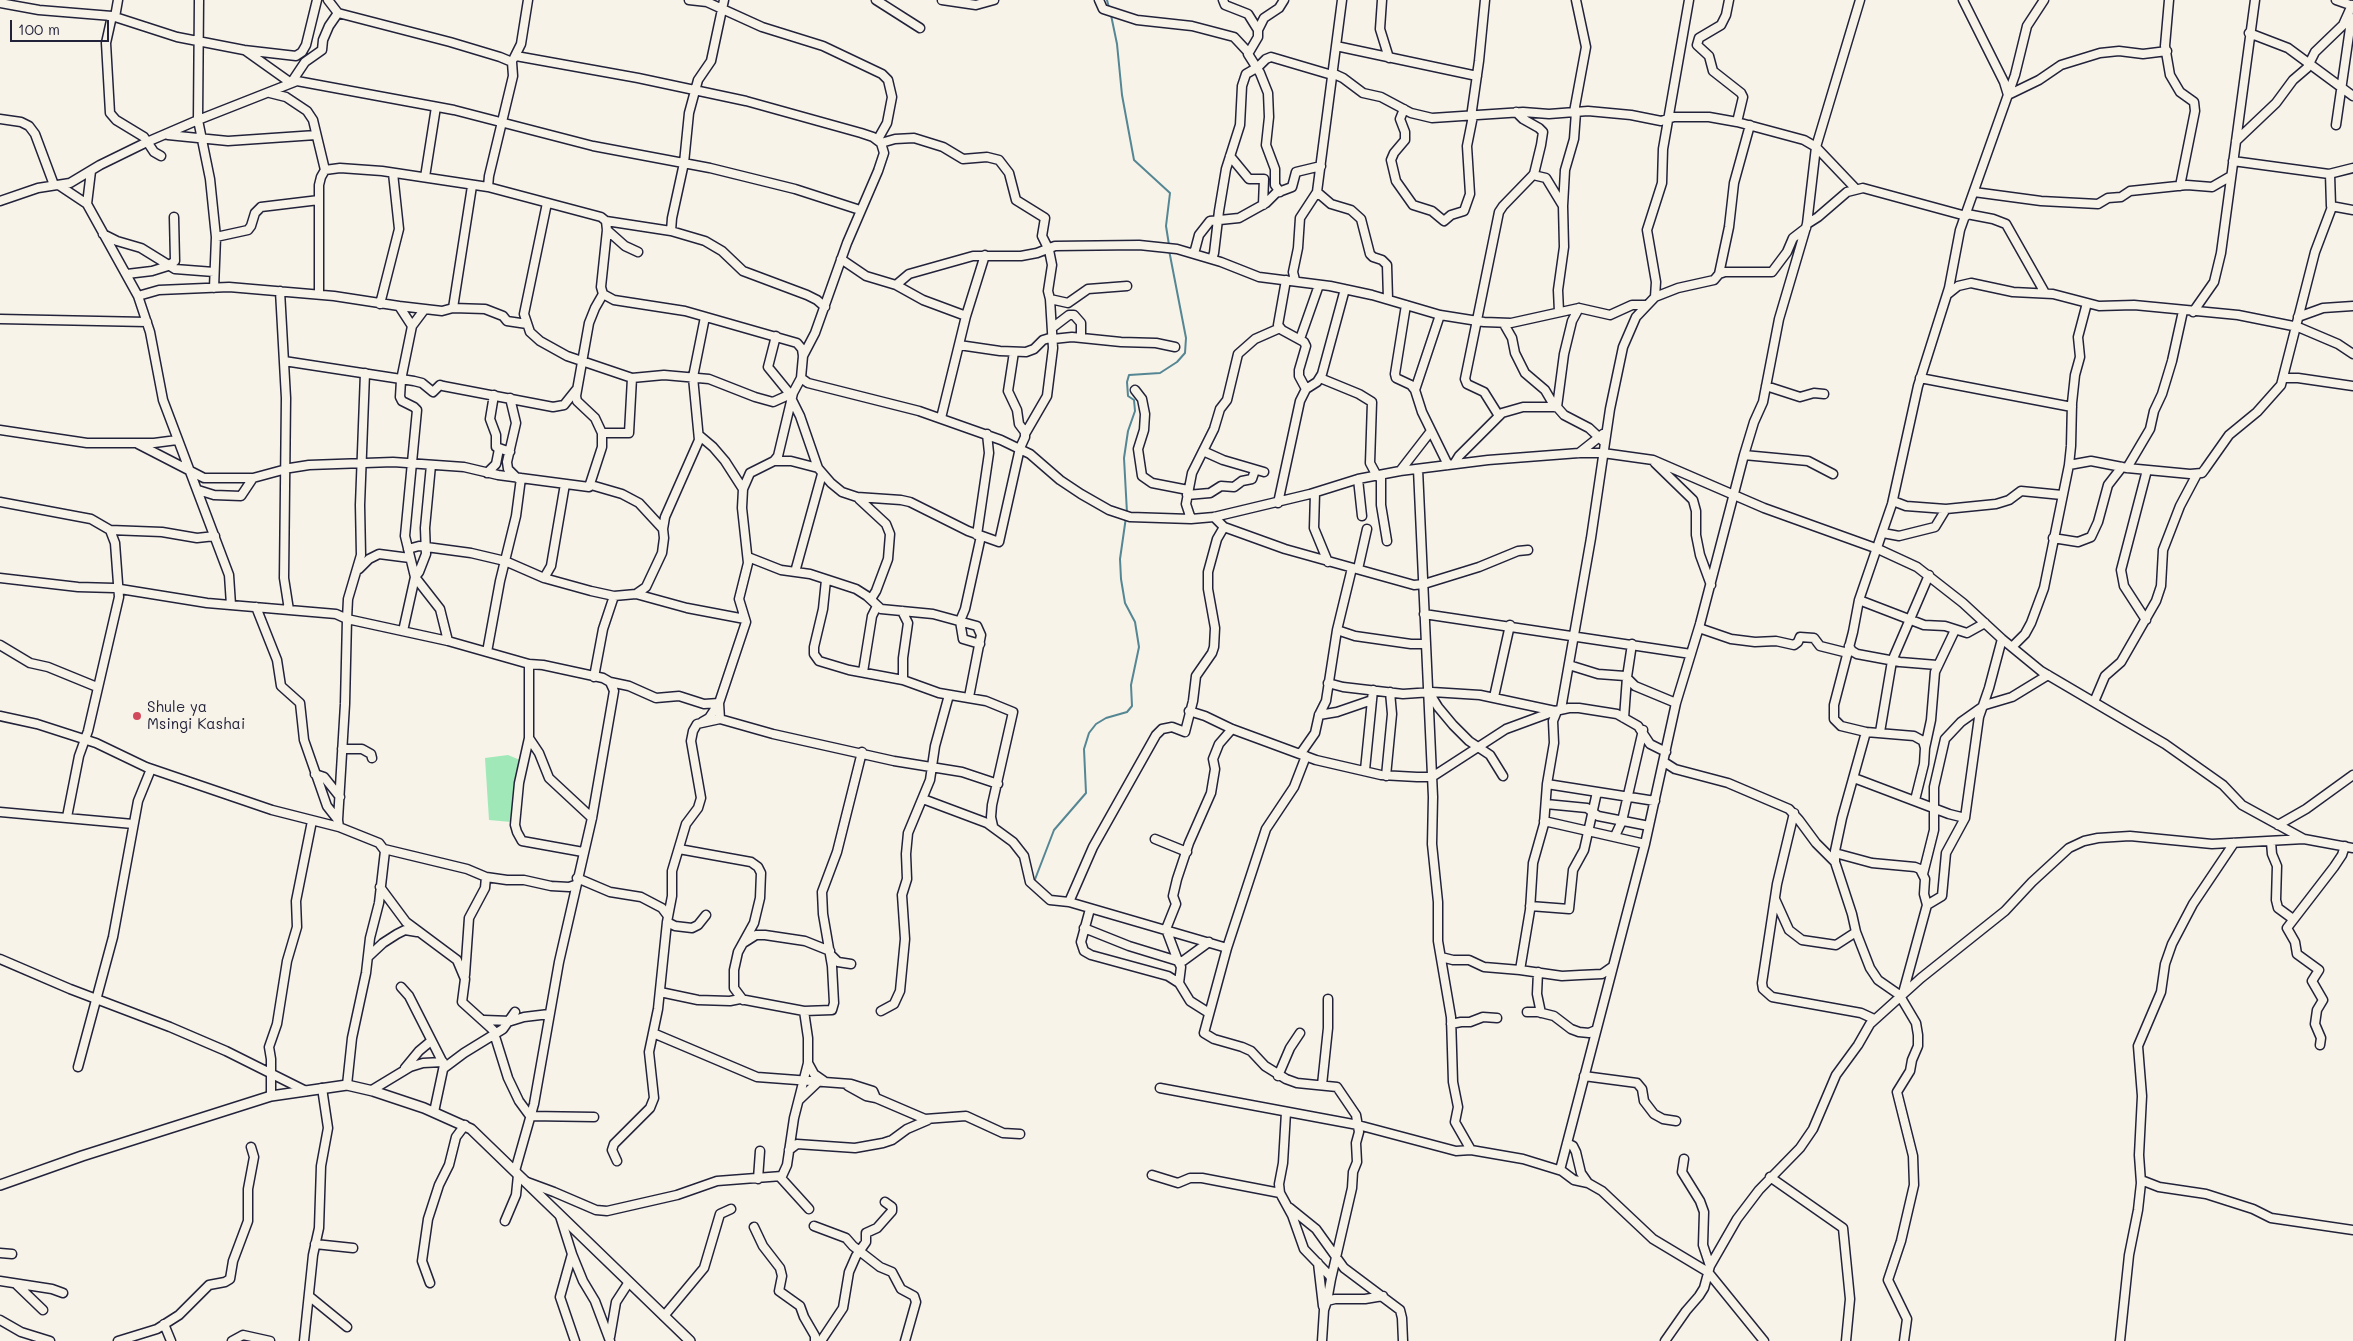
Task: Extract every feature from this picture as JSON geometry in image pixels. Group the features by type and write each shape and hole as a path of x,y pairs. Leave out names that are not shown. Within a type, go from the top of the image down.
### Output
{"street":[{"path":"118,0 106,43 110,113 116,120 144,138 154,152 161,156"},
{"path":"199,0 198,120 204,139 216,236 214,288"},
{"path":"0,3 39,10 114,17 160,33 198,41 244,50 299,55 306,45 317,0"},
{"path":"328,0 338,13 500,57 695,90 806,116 880,141 914,138 943,147 963,159 987,157 999,160 1010,173 1016,200 1044,218 1042,231 1052,265 1048,291 1053,338 1047,396 1025,434 1020,448 999,542 979,535 910,502 893,499 857,498"},
{"path":"488,188 489,176 513,76 514,59 524,32 528,0"},
{"path":"689,0 707,2 775,32 823,46 882,74 888,80 892,97 887,123 880,141 884,153 841,258 825,307 803,356"},
{"path":"671,232 672,218 684,163 687,126 695,90 698,80 711,61 724,0"},
{"path":"876,0 920,28"},
{"path":"942,0 976,5 994,0"},
{"path":"1098,0 1103,9 1137,20 1192,26 1234,38 1248,52 1268,93 1269,117 1266,145 1275,169 1275,185 1280,192"},
{"path":"1223,0 1225,5 1248,14 1258,30"},
{"path":"1248,52 1256,43 1258,30 1264,18 1279,8 1284,0"},
{"path":"1295,280 1293,272 1298,248 1300,218 1317,192 1342,0"},
{"path":"1382,0 1380,29 1389,58"},
{"path":"1404,108 1400,119 1405,132 1405,140 1394,153 1391,160 1396,181 1413,205 1432,211 1444,221 1451,215 1464,211 1470,194 1467,146 1485,0"},
{"path":"1559,312 1558,290 1564,247 1563,206 1565,170 1574,139 1575,112 1586,47 1576,0"},
{"path":"1655,298 1656,282 1647,233 1662,183 1663,149 1689,0"},
{"path":"1729,0 1726,15 1721,25 1699,38 1697,45 1709,56 1713,71 1741,93 1743,97 1737,122"},
{"path":"1560,1170 1645,844 1676,703 1711,585 1744,455 1754,422 1763,402 1779,319 1806,226 1816,147 1860,0"},
{"path":"1963,0 2004,82 2008,95"},
{"path":"1925,748 1919,738 1880,732 1866,732 1841,726 1834,718 1834,704 1859,600 1893,501 1920,378 1948,294 1956,246 2008,95 2027,26 2044,0"},
{"path":"2169,0 2165,46 2170,75 2174,85 2180,92 2192,100 2195,110 2180,186"},
{"path":"2193,312 2211,287 2216,275 2232,176 2249,54 2249,33 2255,0"},
{"path":"2236,141 2276,103 2293,80 2307,68 2315,52 2343,24 2353,5 2336,0"},
{"path":"291,83 305,62 322,50 323,40 329,26 338,13"},
{"path":"2336,125 2350,28 2349,15"},
{"path":"2249,33 2281,44 2309,62 2353,96"},
{"path":"1336,46 1389,58 1443,67 1477,76"},
{"path":"244,50 291,83"},
{"path":"2008,95 2039,80 2061,65 2100,52 2120,51 2143,54 2167,51"},
{"path":"1212,259 1230,156 1240,125 1243,82 1246,74 1271,57 1332,74 1363,93 1381,97 1432,118 1535,111 1550,114 1575,112 1622,114 1668,120 1674,117 1709,117 1750,125 1804,140 1816,147 1855,188 1874,190 1967,215 1993,219 2006,224 2045,293"},
{"path":"0,201 75,181 112,158 147,142 198,120 270,94 297,81 436,107 610,150 684,163 795,189 860,210"},
{"path":"270,94 286,97 307,111 313,120 325,170 321,177 319,200 319,294"},
{"path":"425,177 436,107"},
{"path":"1499,416 1484,392 1467,384 1465,379 1474,343 1476,321 1499,212 1533,175 1541,145 1542,132 1516,112"},
{"path":"0,119 21,122 29,126 36,134 57,186 87,204 138,296 147,322 163,400 229,575 231,605"},
{"path":"1720,274 1729,227 1734,183 1750,125"},
{"path":"166,134 228,141 316,135"},
{"path":"1230,156 1249,179 1264,179 1263,205"},
{"path":"2234,161 2330,174 2353,168"},
{"path":"1192,253 1195,250 1199,235 1208,223 1218,219 1237,218 1263,205 1274,194 1292,187 1296,172 1320,166"},
{"path":"325,170 340,168 393,172 488,188 586,212 606,221 671,232 705,241 722,252 743,271 807,295 825,307"},
{"path":"87,204 91,171"},
{"path":"380,304 398,229 393,172"},
{"path":"2094,702 2104,676 2121,662 2146,620 2161,586 2163,550 2180,506 2197,474 2205,469 2229,435 2258,412 2284,378 2315,252 2332,207 2330,202 2330,174"},
{"path":"1533,175 1546,178 1563,206"},
{"path":"1974,192 2041,201 2098,204 2108,198 2121,196 2130,191 2180,186 2212,187 2232,176"},
{"path":"454,308 472,186"},
{"path":"1520,970 1530,906 1534,855 1544,820 1547,784 1554,743 1553,721 1558,710 1569,665 1603,453 1602,440 1607,428 1623,347 1636,317 1645,305 1655,298 1678,288 1714,280 1720,274 1733,271 1772,272 1787,252 1793,238 1855,188"},
{"path":"1317,192 1331,204 1350,210 1361,219 1370,254 1387,265 1388,299"},
{"path":"216,236 248,230 255,213 261,207 300,204 319,200"},
{"path":"546,203 544,224 524,314 530,332 540,341 558,352 632,378 652,375 693,377 717,381 755,397 773,402 792,395"},
{"path":"2332,207 2353,210"},
{"path":"127,274 152,271 168,266 176,258 174,217"},
{"path":"606,221 607,230 601,287 603,294 614,300 665,307 776,336 797,343 802,349 803,356 801,378 792,395 778,456 774,461 750,473 743,489 742,508 748,557 739,599 746,619 719,703 709,718 697,724 693,731 691,741 701,798 698,808 686,824 672,871 672,896 667,919 660,992 649,1052 653,1103 614,1144 612,1150 617,1161"},
{"path":"607,230 625,246 638,252"},
{"path":"103,234 117,241 141,248 168,266 179,270 214,272"},
{"path":"1787,252 1802,241"},
{"path":"896,285 909,274 973,256 1021,256 1037,254 1048,248 1062,246 1139,245 1169,247 1212,259 1259,276 1345,289 1388,299 1440,315 1476,321 1504,324 1579,308 1610,315 1632,305 1645,305"},
{"path":"941,418 966,316 985,255"},
{"path":"841,258 866,276 896,285 923,300 966,316"},
{"path":"1286,280 1278,322 1280,328 1300,339 1306,346 1299,370 1299,376 1306,388"},
{"path":"1948,294 1958,286 1971,283 2013,292 2045,293 2099,306 2134,305 2238,315 2296,326 2338,344 2353,354"},
{"path":"1300,339 1319,285"},
{"path":"1050,299 1068,303 1088,289 1127,286"},
{"path":"138,296 159,290 214,288 280,291 319,294 424,310 442,311 454,308 485,310 503,316 508,321 527,324"},
{"path":"1278,503 1300,401 1306,388 1320,378 1345,289"},
{"path":"280,291 284,361 284,578 289,610"},
{"path":"136,443 191,472 207,478 253,478 309,465 362,462 413,463 464,467 487,473 586,488 591,485 602,447 602,433 595,418 577,401 589,323 603,294"},
{"path":"2012,647 2024,634 2040,603 2069,465 2075,375 2080,357 2078,337 2087,303"},
{"path":"1406,305 1395,374 1396,378 1411,385 1415,390 1431,431 1451,464"},
{"path":"400,306 412,326"},
{"path":"2298,317 2323,308 2353,306"},
{"path":"1556,407 1572,321 1579,308"},
{"path":"424,310 412,326 401,380 400,397 402,401 414,406 417,410 405,536 414,577 440,609 448,641"},
{"path":"2053,538 2078,542 2091,537 2096,528 2108,485 2125,468 2150,429 2154,411 2162,394 2172,361 2183,310"},
{"path":"1052,328 1069,315 1074,315 1081,323 1081,338"},
{"path":"1415,390 1440,315"},
{"path":"705,317 693,377 695,412 700,436 720,455 743,489"},
{"path":"0,319 147,322"},
{"path":"1504,324 1512,338 1515,352 1525,373 1546,390 1556,407 1564,414 1589,428 1602,440"},
{"path":"1191,519 1186,504 1192,473 1214,429 1220,409 1227,400 1238,354 1255,338 1280,328"},
{"path":"776,336 768,367 792,395 820,471 795,572"},
{"path":"959,344 1014,352 1031,352 1043,340 1081,338 1121,342 1150,342 1175,347"},
{"path":"1014,352 1008,391 1017,410 1019,424 1025,434"},
{"path":"284,361 390,376 401,380 418,382 433,392 440,386 560,407 567,403 579,385"},
{"path":"284,373 291,367 304,363"},
{"path":"390,376 405,365"},
{"path":"339,823 348,599 361,556 365,373"},
{"path":"602,433 629,432 632,378"},
{"path":"801,378 808,384 941,418 1020,448 1070,488 1106,509 1126,516 1191,519 1214,517 1278,503 1358,479 1451,464 1579,453 1603,453 1653,460 1764,508 1878,548 1929,575 2002,639 2048,675 2165,744 2223,785 2242,804 2304,839"},
{"path":"1320,378 1359,394 1372,402 1370,463 1379,475 1381,505 1387,541"},
{"path":"1920,378 2072,407"},
{"path":"2284,378 2298,378 2353,386"},
{"path":"1766,386 1800,397 1814,393 1824,394"},
{"path":"1135,390 1142,399 1145,414 1144,430 1138,449 1142,476 1152,483 1188,492 1210,493 1221,486 1234,487 1242,481 1252,479 1255,470"},
{"path":"494,395 490,418 496,435 496,447 499,449 508,469 519,478"},
{"path":"508,469 516,423 510,398"},
{"path":"1451,464 1499,416 1514,409 1556,407"},
{"path":"0,430 74,442 136,443 177,440"},
{"path":"1400,471 1431,431"},
{"path":"980,644 963,639 960,621 965,610 979,535 989,453 986,434"},
{"path":"636,594 646,587 662,553 665,517 700,436"},
{"path":"1579,453 1602,440"},
{"path":"499,449 510,452"},
{"path":"487,473 496,464 499,449"},
{"path":"1203,451 1223,460 1264,472"},
{"path":"1744,455 1808,461 1833,474"},
{"path":"1653,460 1693,500 1696,511 1696,535 1700,555 1711,585"},
{"path":"774,461 801,462 820,471 842,492 857,498 886,524 890,534 888,559 876,592 871,599"},
{"path":"2069,465 2091,462 2125,468 2197,474"},
{"path":"403,631 414,577 422,565 426,546 431,465"},
{"path":"1418,469 1429,692 1432,844 1440,956 1451,1024 1454,1090 1458,1108 1455,1122 1471,1150"},
{"path":"2146,620 2124,586 2121,570 2147,470"},
{"path":"198,490 214,495 241,496 253,478"},
{"path":"487,652 516,516 519,478"},
{"path":"1358,479 1362,516"},
{"path":"544,578 551,566 565,484"},
{"path":"591,485 622,494 639,503 663,529"},
{"path":"1893,501 1906,506 1946,509 1996,504 2009,500 2021,491 2062,495"},
{"path":"1315,493 1314,528 1328,562"},
{"path":"0,502 92,519 110,530 162,532 197,538 215,536"},
{"path":"1883,533 1899,536 1935,527 1946,509"},
{"path":"1214,517 1224,527 1285,550 1411,584 1424,584 1479,567 1513,552 1528,550"},
{"path":"1069,902 1093,847 1150,745 1162,729 1172,727 1185,732 1193,701 1196,676 1212,654 1214,647 1215,628 1208,589 1208,572 1218,539 1224,527"},
{"path":"67,817 79,756 85,739 114,619 119,589 115,544 110,530"},
{"path":"1324,1310 1352,1188 1352,1172 1357,1162 1358,1125 1356,1115 1342,1092 1332,1085 1297,1083 1278,1076 1242,1047 1207,1036 1204,1033 1227,948 1266,829 1294,787 1304,754 1315,733 1319,714 1326,701 1337,630 1367,530"},
{"path":"408,549 419,546 449,549 505,561 544,578 614,596 636,594 687,608 746,619"},
{"path":"358,570 369,559 379,554 410,558"},
{"path":"748,557 781,570 810,574 856,589 871,599 877,606 887,610 933,614 977,626 981,631 980,644 969,697"},
{"path":"1880,732 1892,661 1901,644 1929,575"},
{"path":"0,578 78,587 119,589 231,605 336,614 347,619 448,641 529,664 604,678 610,682 629,686 656,698 679,696 704,704 719,703"},
{"path":"826,580 823,609 814,647 816,658 828,665 903,680 949,695 969,697 994,703 1013,712 1002,755 991,817 993,826"},
{"path":"594,677 604,629 614,596"},
{"path":"1859,600 1924,625 1940,626 1968,633 1985,623"},
{"path":"863,672 872,616 877,606"},
{"path":"256,607 277,660 281,686 300,703 304,740 315,774 328,806 339,823"},
{"path":"902,612 908,623 902,658 903,680"},
{"path":"1424,614 1510,625 1573,638 1632,644 1691,654"},
{"path":"1494,697 1510,625"},
{"path":"1699,628 1731,639 1754,642 1776,641 1794,645 1800,637 1814,638 1820,646 1848,650 1892,661 1937,666"},
{"path":"1337,630 1364,637 1426,644"},
{"path":"1915,800 1931,720 1937,666 1955,630"},
{"path":"1927,905 1942,896 1946,853 1965,818 1979,717 2002,639"},
{"path":"1624,718 1632,644"},
{"path":"0,645 30,663 48,667 97,687"},
{"path":"529,664 529,738 519,783 515,825 517,832 522,841 583,852"},
{"path":"529,684 542,665"},
{"path":"1569,665 1598,674 1627,678 1635,686 1676,703"},
{"path":"1901,995 1927,905 1923,874 1934,830 1934,787 1945,739 1961,722 1983,707 1992,702 2012,697 2048,675"},
{"path":"505,1221 516,1195 516,1173 530,1116 576,882 592,818 614,691 610,682"},
{"path":"1328,683 1343,688 1416,694 1453,692 1494,697 1558,710 1595,710 1616,714 1643,730 1650,744 1666,752"},
{"path":"1365,770 1373,690"},
{"path":"1386,776 1392,714 1390,692"},
{"path":"1429,692 1438,708 1453,725 1490,755 1503,776"},
{"path":"881,1011 894,1004 900,991 905,938 902,895 906,879 908,838 914,817 923,799 949,695"},
{"path":"1319,714 1337,712 1372,700"},
{"path":"719,703 720,718"},
{"path":"1189,711 1205,716 1232,729 1304,754 1386,776 1432,777 1506,729 1558,710"},
{"path":"0,716 37,724 85,739 151,769 272,810 312,821 339,823 379,843 384,849 467,869 486,877 524,880 551,886 569,887 576,882"},
{"path":"702,722 715,721 720,718 773,734 862,752 894,761 962,772 998,784"},
{"path":"1179,983 1182,967 1166,929 1176,904 1173,896 1177,880 1211,793 1214,769 1213,759 1219,744 1232,729"},
{"path":"1615,836 1622,821 1643,730"},
{"path":"1866,732 1842,818 1835,862 1856,932 1873,973 1878,980 1891,986 1901,995 1916,1023 1918,1035 1918,1046 1910,1071 1897,1092 1913,1156 1914,1185 1901,1240 1888,1280 1907,1319 1904,1341"},
{"path":"529,738 539,752 549,778 592,818"},
{"path":"342,749 362,749 371,754 372,758"},
{"path":"660,992 698,1000 743,1000 804,1012 829,1011 834,1008 830,953 823,914 822,892 837,852 862,752"},
{"path":"1664,762 1675,769 1728,783 1794,813 1816,843 1835,862"},
{"path":"78,1067 120,902 138,801 151,769"},
{"path":"315,774 324,777 341,778"},
{"path":"2282,827 2353,774"},
{"path":"324,777 340,797"},
{"path":"1854,778 1965,818"},
{"path":"1547,784 1655,801"},
{"path":"1530,906 1569,909 1573,870 1584,850 1587,829 1594,811 1597,792"},
{"path":"923,799 993,826 1019,847 1024,856 1030,882 1050,900 1069,902 1138,924 1166,929 1227,948"},
{"path":"1546,804 1587,808 1594,811 1598,816 1649,826"},
{"path":"0,812 133,824"},
{"path":"1794,813 1775,899 1762,983 1766,994 1772,997 1861,1013 1874,1019"},
{"path":"1544,820 1645,844"},
{"path":"271,1096 271,1059 268,1047 277,1024 287,961 297,927 296,901 312,821"},
{"path":"2282,827 2286,836 2282,841"},
{"path":"1665,1341 1704,1288 1709,1269 1737,1219 1770,1177 1800,1148 1813,1129 1836,1075 1874,1019 2005,911 2058,858 2070,848 2084,841 2110,836 2130,836 2212,844 2304,839 2349,847 2287,928 2295,942 2297,954 2319,970 2312,981 2324,1002 2317,1010 2315,1024 2321,1038 2320,1045"},
{"path":"1155,839 1187,852"},
{"path":"2271,842 2272,854 2277,866 2276,900 2278,908 2293,919"},
{"path":"2120,1341 2129,1255 2138,1210 2141,1180 2139,1155 2142,1096 2138,1046 2158,1001 2165,964 2172,944 2193,904 2234,843"},
{"path":"347,1085 352,1038 372,929 379,903 384,849"},
{"path":"679,849 752,862 758,866 761,873 760,898 754,923 738,952 734,970 732,1001"},
{"path":"1835,853 1872,863 1915,867 1923,874"},
{"path":"486,877 485,888 469,918 462,1002 484,1020 495,1035 508,1078 519,1101 530,1116"},
{"path":"576,882 610,892 641,897 662,908 667,919 675,926 692,928 698,925 706,915"},
{"path":"380,886 406,922 457,960 466,969"},
{"path":"654,904 672,896"},
{"path":"1775,899 1789,930 1802,940 1836,945 1856,932"},
{"path":"1090,909 1084,928 1082,948 1088,954 1168,976 1179,983 1190,1001 1209,1013"},
{"path":"1084,928 1129,946 1178,961 1183,961 1209,942"},
{"path":"368,957 383,943 405,930 419,933"},
{"path":"745,942 756,935 805,941 830,953 838,962 851,964"},
{"path":"1440,956 1453,960 1469,960 1484,967 1562,976 1602,974 1612,967"},
{"path":"0,959 226,1051 306,1091"},
{"path":"457,960 465,979"},
{"path":"1538,972 1537,994 1541,1013"},
{"path":"401,988 409,996 444,1065 434,1112"},
{"path":"734,988 743,1000"},
{"path":"1322,1084 1327,1042 1328,999"},
{"path":"372,1090 405,1069 423,1063 444,1065 495,1035 511,1021 515,1012"},
{"path":"525,1182 596,1210 607,1211 677,1195 717,1181 780,1177 785,1172 808,1063 808,1038 804,1012"},
{"path":"1527,1012 1554,1016 1571,1029 1579,1032 1589,1033 1596,1030"},
{"path":"484,1020 511,1021 524,1017 549,1014"},
{"path":"1451,1024 1470,1022 1482,1017 1497,1018"},
{"path":"653,1033 752,1076 790,1080 804,1079 839,1084 850,1087 866,1096 876,1098 897,1109 929,1120"},
{"path":"1278,1076 1290,1048 1300,1034"},
{"path":"405,1069 419,1051 431,1041"},
{"path":"808,1063 814,1074 829,1084"},
{"path":"1584,1076 1637,1083 1642,1089 1644,1101 1654,1114 1663,1119 1676,1121"},
{"path":"799,1100 819,1081"},
{"path":"0,1186 82,1156 271,1096 347,1085 372,1090 465,1125 485,1142 690,1341"},
{"path":"304,1341 315,1244 319,1228 321,1166 328,1128 322,1088"},
{"path":"1160,1088 1358,1125 1436,1147 1456,1151 1471,1150 1523,1159 1560,1170 1574,1180 1588,1183 1612,1198 1653,1239 1709,1269"},
{"path":"1286,1112 1283,1162 1278,1184 1280,1193 1288,1206 1304,1249 1331,1279"},
{"path":"530,1116 594,1117"},
{"path":"789,1150 797,1144 855,1148 883,1143 892,1140 907,1129 929,1120 966,1116 1003,1134 1020,1134"},
{"path":"430,1284 422,1261 428,1220 439,1185 449,1165 456,1136 465,1125"},
{"path":"1567,1143 1576,1152 1581,1173 1588,1183"},
{"path":"118,1341 148,1332 164,1324 179,1315 209,1284 225,1282 230,1279 233,1261 248,1221 248,1189 254,1157 251,1147"},
{"path":"758,1178 760,1151"},
{"path":"1684,1159 1682,1172 1700,1201 1704,1212 1703,1245 1709,1269 1763,1339 1771,1341"},
{"path":"1152,1175 1178,1183 1190,1178 1202,1178 1280,1193"},
{"path":"780,1177 809,1210"},
{"path":"1770,1177 1843,1228 1850,1294 1846,1341"},
{"path":"2141,1180 2168,1189 2206,1194 2253,1209 2271,1218 2353,1230"},
{"path":"820,1341 843,1308 849,1272 866,1242 866,1233 877,1228 892,1211 892,1207 885,1202"},
{"path":"1288,1206 1316,1229 1344,1268 1400,1310 1403,1341"},
{"path":"664,1316 704,1268 720,1214 731,1209"},
{"path":"560,1216 572,1254 583,1281 595,1301 609,1340"},
{"path":"814,1226 846,1238 880,1266 892,1272 901,1289 916,1298 913,1317 908,1326 905,1341"},
{"path":"754,1227 763,1246 776,1260 780,1268 782,1276 779,1291 800,1306 815,1336 815,1341"},
{"path":"315,1244 354,1248"},
{"path":"0,1253 12,1254"},
{"path":"572,1254 560,1297 575,1341"},
{"path":"1318,1263 1324,1310 1322,1341"},
{"path":"0,1281 52,1289 63,1293"},
{"path":"609,1340 616,1302 629,1282"},
{"path":"16,1284 43,1310"},
{"path":"309,1296 347,1327"},
{"path":"1327,1301 1383,1296"},
{"path":"0,1320 21,1332 50,1341"},
{"path":"164,1324 171,1341"},
{"path":"232,1341 243,1335 270,1341"}],"green space":[{"path":"508,755 520,760 511,822 489,820 485,758"}],"waterway":[{"path":"1107,0 1109,8"},
{"path":"1111,15 1117,44 1122,95 1134,160 1170,193 1166,226 1169,245"},
{"path":"1127,513 1124,458 1128,431 1135,411 1134,400 1128,396 1127,382 1129,375 1160,373 1177,362 1185,353 1186,338 1169,250"},
{"path":"1034,882 1054,830 1086,793 1084,749 1089,733 1096,724 1106,718 1127,712 1132,706 1131,685 1139,647 1135,622 1125,603 1121,579 1120,559 1126,517"}],"place":[{"name":"Shule ya Msingi Kashai","path":"137,716"}]}
